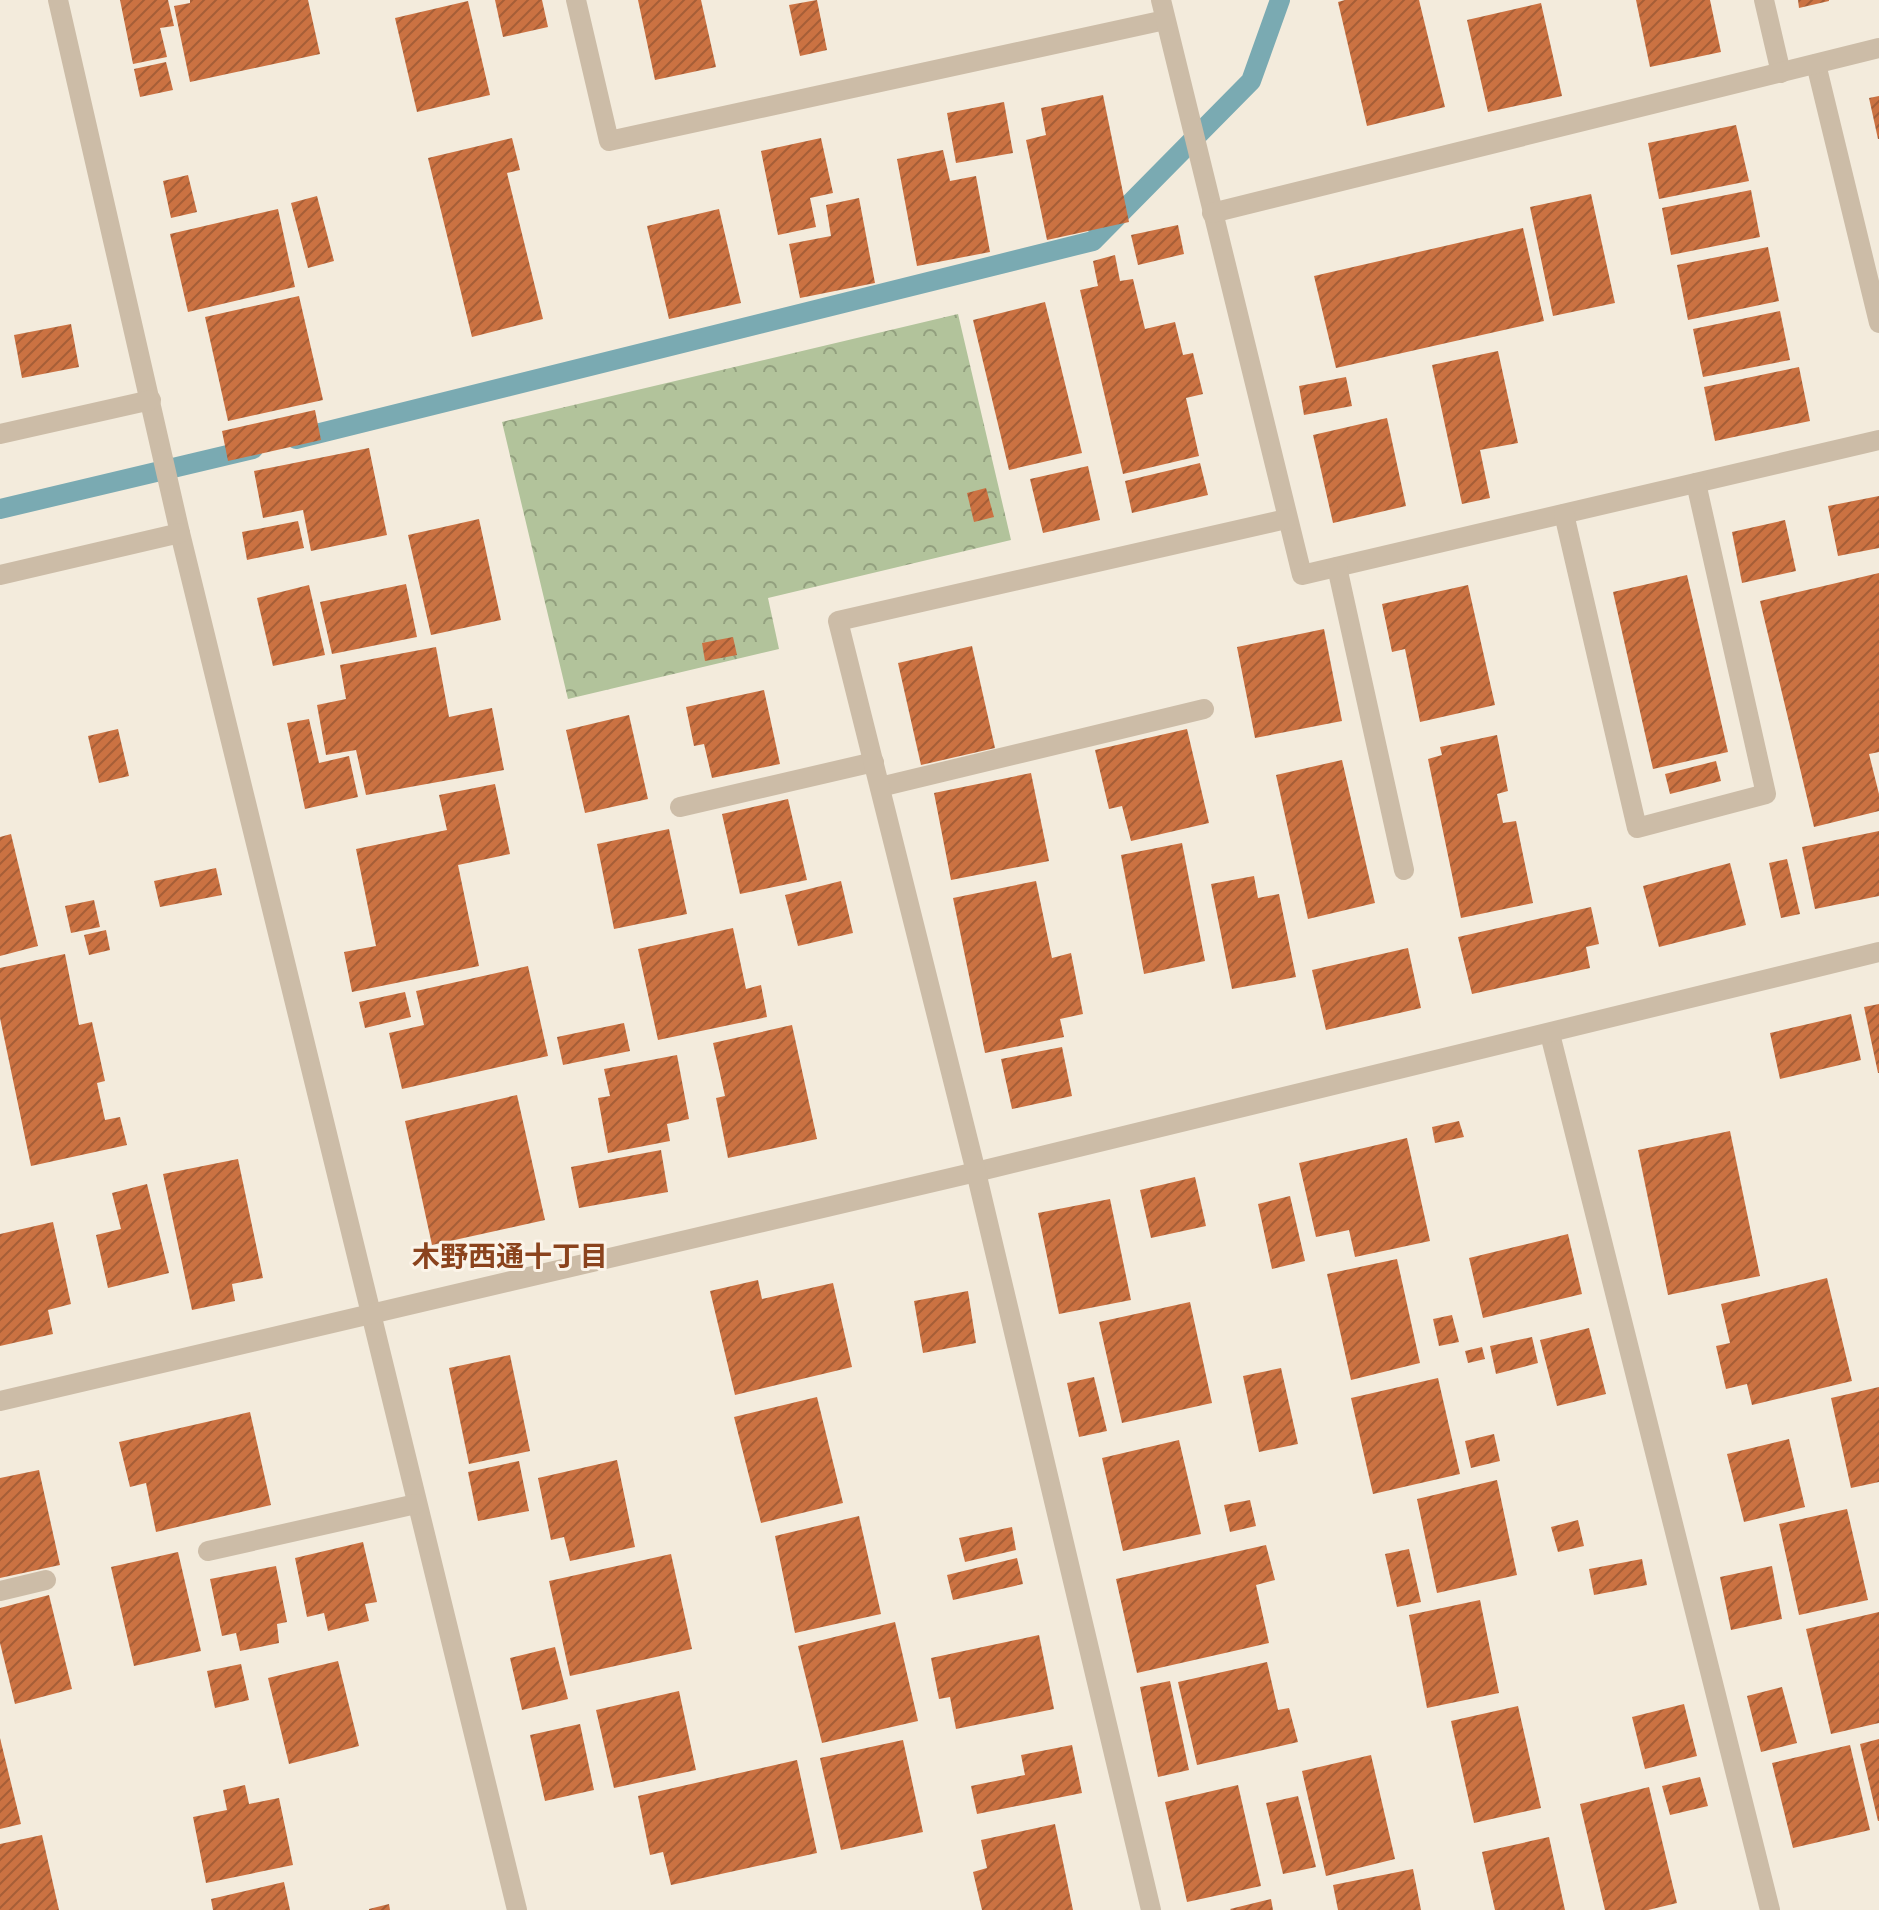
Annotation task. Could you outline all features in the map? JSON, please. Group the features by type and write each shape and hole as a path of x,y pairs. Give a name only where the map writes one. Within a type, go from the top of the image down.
{"street":[{"path":"58,0 180,533 517,1910"},
{"path":"576,0 609,141 1163,10 1302,575 1879,440"},
{"path":"1764,0 1781,73"},
{"path":"1212,213 1879,48"},
{"path":"1816,64 1879,323"},
{"path":"0,434 151,400"},
{"path":"1564,514 1637,828 1766,794 1696,483"},
{"path":"1151,1910 976,1172 838,621 1286,519"},
{"path":"0,575 180,533"},
{"path":"1337,567 1404,870"},
{"path":"880,787 1204,709"},
{"path":"680,807 874,762"},
{"path":"0,1401 976,1172 1879,952"},
{"path":"1550,1034 1770,1910"},
{"path":"208,1551 416,1504"},
{"path":"0,1591 46,1580"}],"green space":[{"path":"958,314 1011,540 768,598 779,649 568,699 502,422"}],"building":[{"path":"120,0 168,0 174,26 160,28 167,57 133,64"},
{"path":"190,0 308,0 320,54 190,82 174,6 190,3"},
{"path":"495,0 542,0 548,27 503,37"},
{"path":"638,0 701,0 716,67 655,80"},
{"path":"817,0 827,50 800,56 789,5"},
{"path":"1419,0 1445,107 1367,126 1338,2"},
{"path":"1636,0 1710,0 1721,52 1650,67"},
{"path":"1798,0 1829,0 1829,1 1799,8"},
{"path":"468,1 490,95 417,112 395,18"},
{"path":"1541,3 1562,96 1488,112 1467,20"},
{"path":"166,62 173,90 140,97 134,69"},
{"path":"1103,95 1129,222 1047,240 1026,140 1046,135 1041,108"},
{"path":"1879,96 1879,139 1878,139 1869,98"},
{"path":"1004,102 1013,153 956,163 947,113"},
{"path":"1736,125 1749,181 1659,199 1648,143"},
{"path":"512,138 520,170 507,173 543,319 472,337 428,158"},
{"path":"821,138 833,193 810,198 816,227 778,235 761,151"},
{"path":"943,150 950,181 976,176 990,252 917,266 897,159"},
{"path":"188,175 197,212 171,218 163,181"},
{"path":"1751,190 1760,237 1671,255 1662,208"},
{"path":"1591,194 1615,303 1553,316 1530,207"},
{"path":"317,196 334,261 308,268 291,203"},
{"path":"859,198 875,283 800,298 789,244 831,236 826,205"},
{"path":"278,209 295,287 188,312 170,234"},
{"path":"719,209 741,303 669,319 647,226"},
{"path":"1178,225 1184,254 1138,265 1131,235"},
{"path":"1523,228 1544,321 1336,368 1314,276"},
{"path":"1768,247 1779,301 1688,320 1677,265"},
{"path":"1115,255 1120,281 1133,279 1145,329 1175,322 1183,355 1193,353 1203,394 1186,398 1199,456 1123,474 1080,290 1098,286 1093,261"},
{"path":"299,296 323,400 228,421 205,317"},
{"path":"1045,302 1082,453 1009,470 973,320"},
{"path":"1780,311 1790,360 1703,377 1693,329"},
{"path":"71,324 79,367 22,378 14,335"},
{"path":"1498,351 1518,443 1480,450 1490,498 1462,504 1432,365"},
{"path":"1799,367 1810,421 1715,441 1704,387"},
{"path":"1346,377 1352,406 1304,415 1299,386"},
{"path":"315,410 321,440 228,461 222,431"},
{"path":"1387,418 1406,506 1333,523 1313,435"},
{"path":"369,448 387,535 311,551 303,510 263,518 254,471"},
{"path":"1200,463 1208,495 1132,513 1125,481"},
{"path":"1088,466 1100,520 1043,533 1030,479"},
{"path":"986,488 994,517 974,522 967,493"},
{"path":"1879,496 1879,548 1838,556 1828,506"},
{"path":"479,519 501,620 431,635 408,535"},
{"path":"1785,520 1796,571 1742,583 1732,532"},
{"path":"298,521 304,548 247,560 242,532"},
{"path":"1879,573 1879,752 1869,754 1879,794 1879,811 1814,827 1760,601"},
{"path":"1687,575 1728,752 1653,769 1613,592"},
{"path":"406,584 417,637 332,654 320,602"},
{"path":"309,585 325,655 273,666 257,598"},
{"path":"1468,585 1495,705 1420,722 1405,649 1392,652 1382,604"},
{"path":"1324,629 1342,721 1255,738 1237,647"},
{"path":"733,637 737,655 705,661 702,643"},
{"path":"972,646 995,748 921,765 898,663"},
{"path":"436,647 449,717 492,708 504,770 366,795 356,750 326,755 317,705 346,699 340,665"},
{"path":"764,690 780,764 712,778 704,744 694,746 686,707"},
{"path":"629,715 648,799 585,813 566,730"},
{"path":"309,719 319,763 349,756 358,797 305,809 287,723"},
{"path":"118,729 129,776 99,783 88,736"},
{"path":"1187,729 1209,823 1131,841 1122,806 1109,809 1095,750"},
{"path":"1497,735 1508,791 1497,794 1503,823 1516,821 1533,903 1461,918 1428,759 1442,755 1440,747"},
{"path":"1342,760 1375,903 1308,919 1276,775"},
{"path":"1716,761 1721,781 1670,794 1665,774"},
{"path":"1031,773 1049,861 951,880 934,793"},
{"path":"495,784 510,854 458,865 479,966 352,992 344,952 376,946 356,849 447,830 439,795"},
{"path":"788,799 807,880 740,894 722,814"},
{"path":"669,829 687,914 614,929 597,844"},
{"path":"1879,831 1879,896 1815,909 1802,847"},
{"path":"11,834 38,946 0,956 0,837"},
{"path":"1182,843 1205,961 1144,974 1121,855"},
{"path":"1787,859 1800,914 1781,918 1769,863"},
{"path":"1730,863 1746,925 1659,947 1643,886"},
{"path":"216,868 222,895 160,907 154,881"},
{"path":"1254,876 1258,898 1279,894 1296,977 1232,989 1211,884"},
{"path":"841,881 853,933 798,946 785,895"},
{"path":"1036,881 1052,958 1071,953 1083,1014 1060,1019 1064,1037 985,1053 953,898"},
{"path":"94,900 100,927 71,933 65,906"},
{"path":"1591,907 1599,944 1586,947 1590,968 1472,994 1458,937"},
{"path":"733,928 746,989 761,985 767,1017 658,1040 638,949"},
{"path":"106,930 110,950 89,955 84,935"},
{"path":"1408,948 1421,1008 1326,1030 1312,970"},
{"path":"65,954 79,1025 92,1022 105,1081 97,1083 105,1120 120,1117 127,1145 31,1166 0,1018 0,968"},
{"path":"528,966 548,1056 402,1089 389,1033 424,1025 416,991"},
{"path":"405,992 411,1017 365,1028 359,1002"},
{"path":"1879,1004 1879,1073 1878,1073 1864,1007"},
{"path":"1851,1014 1861,1060 1780,1079 1770,1033"},
{"path":"624,1023 630,1051 563,1065 557,1037"},
{"path":"792,1025 817,1139 728,1158 716,1098 725,1096 713,1043"},
{"path":"1062,1047 1072,1096 1012,1109 1001,1059"},
{"path":"677,1055 689,1119 667,1124 670,1141 608,1153 598,1098 610,1096 604,1069"},
{"path":"517,1095 545,1220 432,1245 405,1121"},
{"path":"1459,1121 1464,1137 1435,1143 1432,1127"},
{"path":"1730,1131 1760,1276 1668,1295 1638,1150"},
{"path":"1407,1138 1430,1241 1355,1257 1349,1230 1316,1237 1299,1163"},
{"path":"661,1150 668,1192 579,1208 571,1167"},
{"path":"238,1159 263,1278 232,1284 235,1301 192,1310 163,1174"},
{"path":"1195,1177 1206,1226 1151,1238 1140,1190"},
{"path":"147,1184 169,1273 108,1288 96,1235 121,1229 112,1193"},
{"path":"1290,1196 1305,1261 1272,1269 1258,1204"},
{"path":"1110,1199 1131,1300 1059,1314 1038,1213"},
{"path":"53,1222 71,1304 48,1310 53,1334 0,1346 0,1234"},
{"path":"1568,1234 1582,1294 1483,1318 1469,1258"},
{"path":"1397,1259 1420,1363 1351,1380 1327,1274"},
{"path":"1827,1278 1852,1381 1752,1405 1747,1384 1726,1389 1716,1346 1730,1343 1721,1304"},
{"path":"758,1280 762,1299 833,1283 852,1367 735,1395 710,1291"},
{"path":"968,1291 976,1343 923,1353 914,1301"},
{"path":"1190,1302 1212,1403 1122,1423 1099,1322"},
{"path":"1452,1315 1459,1342 1439,1346 1433,1319"},
{"path":"1589,1328 1606,1394 1557,1406 1540,1340"},
{"path":"1532,1337 1538,1363 1496,1374 1490,1346"},
{"path":"1482,1347 1485,1359 1468,1363 1465,1351"},
{"path":"510,1355 530,1451 469,1464 449,1368"},
{"path":"1281,1368 1298,1444 1259,1452 1243,1376"},
{"path":"1094,1377 1107,1431 1079,1437 1067,1383"},
{"path":"1438,1378 1460,1474 1373,1494 1351,1398"},
{"path":"1879,1387 1879,1482 1851,1488 1831,1398"},
{"path":"817,1397 843,1503 761,1523 734,1417"},
{"path":"250,1412 271,1505 156,1532 146,1483 130,1487 119,1442"},
{"path":"1494,1434 1500,1461 1471,1468 1465,1441"},
{"path":"1789,1439 1805,1507 1744,1522 1727,1454"},
{"path":"1179,1440 1201,1534 1123,1551 1102,1458"},
{"path":"617,1460 635,1547 570,1561 564,1537 551,1540 538,1478"},
{"path":"519,1461 529,1511 478,1521 468,1472"},
{"path":"39,1470 60,1565 0,1578 0,1478"},
{"path":"1497,1480 1517,1575 1437,1593 1417,1499"},
{"path":"1250,1500 1256,1526 1230,1532 1224,1505"},
{"path":"1847,1509 1868,1600 1799,1615 1779,1524"},
{"path":"859,1516 881,1614 795,1633 775,1536"},
{"path":"1578,1520 1584,1546 1558,1552 1551,1527"},
{"path":"1012,1527 1016,1550 965,1562 959,1538"},
{"path":"363,1542 377,1602 365,1604 369,1621 328,1631 324,1613 307,1617 295,1558"},
{"path":"1266,1545 1275,1580 1256,1585 1269,1643 1137,1673 1116,1579"},
{"path":"1409,1549 1421,1602 1397,1607 1385,1554"},
{"path":"178,1552 201,1651 134,1666 111,1567"},
{"path":"671,1554 692,1649 570,1676 549,1581"},
{"path":"1017,1558 1023,1584 953,1600 947,1575"},
{"path":"1642,1559 1647,1585 1594,1595 1589,1569"},
{"path":"276,1566 287,1622 277,1624 279,1643 240,1651 236,1633 222,1636 210,1579"},
{"path":"1772,1566 1782,1619 1731,1630 1720,1577"},
{"path":"49,1595 72,1689 15,1704 0,1643 0,1608"},
{"path":"1480,1600 1499,1693 1427,1708 1409,1615"},
{"path":"1879,1612 1879,1723 1831,1734 1806,1629"},
{"path":"895,1622 918,1721 822,1743 798,1646"},
{"path":"1039,1635 1054,1709 956,1729 950,1697 939,1699 931,1658"},
{"path":"555,1647 568,1699 522,1710 510,1658"},
{"path":"338,1661 359,1746 289,1764 268,1678"},
{"path":"1267,1662 1278,1710 1289,1708 1298,1742 1197,1765 1178,1682"},
{"path":"241,1664 249,1700 215,1708 207,1671"},
{"path":"1170,1681 1189,1770 1158,1777 1140,1687"},
{"path":"1782,1687 1797,1743 1761,1752 1747,1696"},
{"path":"679,1691 696,1770 614,1788 596,1710"},
{"path":"1684,1704 1697,1756 1645,1769 1632,1717"},
{"path":"1518,1706 1541,1808 1474,1823 1451,1721"},
{"path":"580,1724 594,1790 545,1801 530,1735"},
{"path":"0,1738 21,1824 0,1829"},
{"path":"1879,1739 1879,1821 1878,1821 1860,1744"},
{"path":"903,1740 923,1832 841,1850 820,1758"},
{"path":"1072,1745 1082,1793 977,1814 971,1786 1025,1775 1021,1755"},
{"path":"1850,1745 1870,1830 1793,1848 1772,1763"},
{"path":"1371,1755 1395,1859 1326,1876 1302,1771"},
{"path":"797,1760 817,1853 671,1885 663,1852 650,1855 638,1796"},
{"path":"1700,1777 1708,1806 1670,1815 1662,1786"},
{"path":"245,1785 249,1804 279,1798 293,1865 206,1883 193,1817 227,1810 223,1790"},
{"path":"1238,1785 1261,1886 1187,1902 1165,1802"},
{"path":"1649,1787 1677,1903 1648,1910 1605,1910 1580,1804"},
{"path":"1298,1796 1316,1867 1283,1874 1266,1803"},
{"path":"1055,1824 1073,1910 982,1910 973,1872 987,1868 981,1840"},
{"path":"42,1835 59,1910 0,1910 0,1844"},
{"path":"1549,1837 1565,1910 1495,1910 1482,1852"},
{"path":"1413,1869 1421,1910 1338,1910 1333,1885"},
{"path":"284,1882 290,1910 213,1910 211,1899"},
{"path":"1271,1899 1273,1910 1230,1909"},
{"path":"389,1904 390,1910 369,1910 369,1909"}],"waterway":[{"path":"296,439 1093,241 1251,81 1280,0"},
{"path":"0,509 253,449"}],"district":[{"name":"木野西通十丁目","path":"510,1256"}]}
